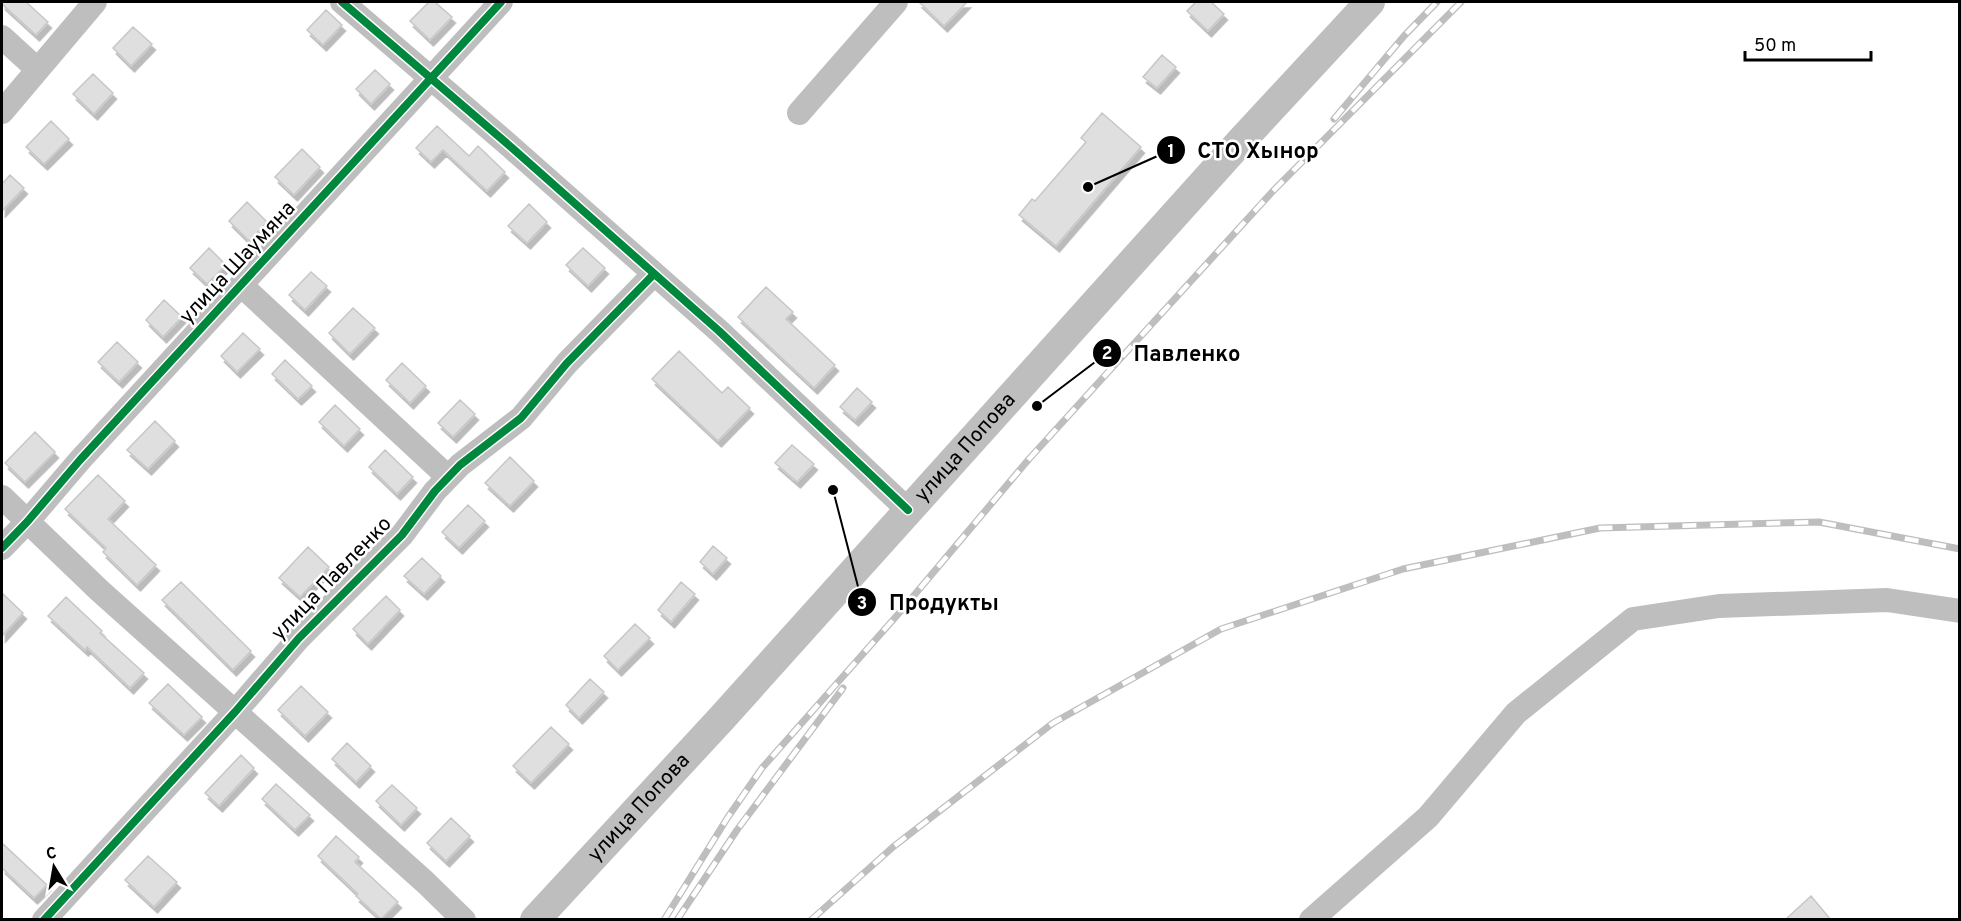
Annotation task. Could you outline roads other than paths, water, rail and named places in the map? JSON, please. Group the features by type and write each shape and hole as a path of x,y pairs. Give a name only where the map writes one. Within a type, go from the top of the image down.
{"main road":[{"name":"улица Попова","path":"535,920 721,719 1241,141 1370,2"}],"street":[{"path":"2,112 95,2"},
{"path":"342,2 512,147 727,339 908,510"},
{"name":"улица Шаумяна","path":"2,548 430,77 501,2"},
{"path":"800,114 896,2"},
{"path":"2,37 37,69"},
{"name":"улица Павленко","path":"44,920 235,712 299,638 402,535 448,477 521,418 567,363 654,274"},
{"path":"241,285 448,477"},
{"path":"2,497 100,591 425,882 464,920"},
{"path":"1311,920 1428,817 1516,713 1633,619 1719,606 1887,600 1959,611"}],"railway":[{"path":"1334,119 1404,36 1437,2"},
{"path":"664,920 728,817 762,768 900,612 1029,459 1272,192 1461,2"},
{"path":"811,920 893,847 1053,723 1221,629 1403,569 1600,528 1819,522 1960,549"},
{"path":"677,920 737,830 843,688"}],"place":[{"name":"СТО Хынор","path":"1088,187"},
{"name":"Павленко","path":"1037,406"},
{"name":"Продукты","path":"833,490"}]}
